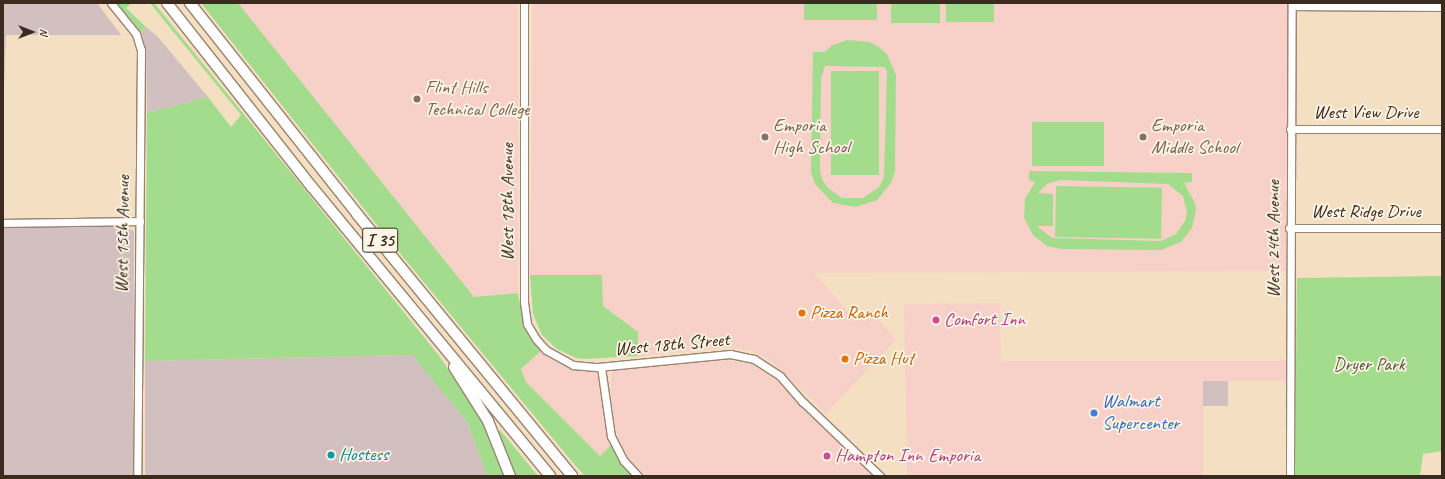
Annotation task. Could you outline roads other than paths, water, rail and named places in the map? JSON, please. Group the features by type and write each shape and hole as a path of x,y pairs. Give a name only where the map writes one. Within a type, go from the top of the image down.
{"highway":[{"name":"I 35","path":"190,3 357,214 572,476"},
{"name":"I 35","path":"167,4 312,187 550,476"},
{"path":"431,330 488,421 510,476"},
{"path":"558,459 578,476"}],"street":[{"name":"West 15th Avenue","path":"111,3 140,41 140,221 137,476"},
{"name":"West 18th Avenue","path":"524,3 525,305"},
{"path":"1292,4 1442,7"},
{"name":"West 24th Avenue","path":"1290,476 1289,228 1292,4"},
{"name":"West View Drive","path":"1290,129 1442,129"},
{"path":"3,223 140,221"},
{"name":"West Ridge Drive","path":"1289,228 1442,228"},
{"name":"West 18th Street","path":"525,305 527,324 546,350 573,365 601,367 730,354 754,359 780,376 803,402 880,476"},
{"path":"601,367 611,436 624,461 638,476"}],"place":[{"name":"Flint Hills Technical College","path":"417,99"},
{"name":"Emporia High School","path":"765,137"},
{"name":"Emporia Middle School","path":"1143,137"},
{"name":"Pizza Ranch","path":"802,313"},
{"name":"Comfort Inn","path":"936,320"},
{"name":"Pizza Hut","path":"845,359"},
{"name":"Walmart Supercenter","path":"1094,413"},
{"name":"Hostess","path":"331,455"},
{"name":"Hampton Inn Emporia","path":"827,456"}],"park label":[{"name":"Dryer Park","path":"1369,365"}]}
